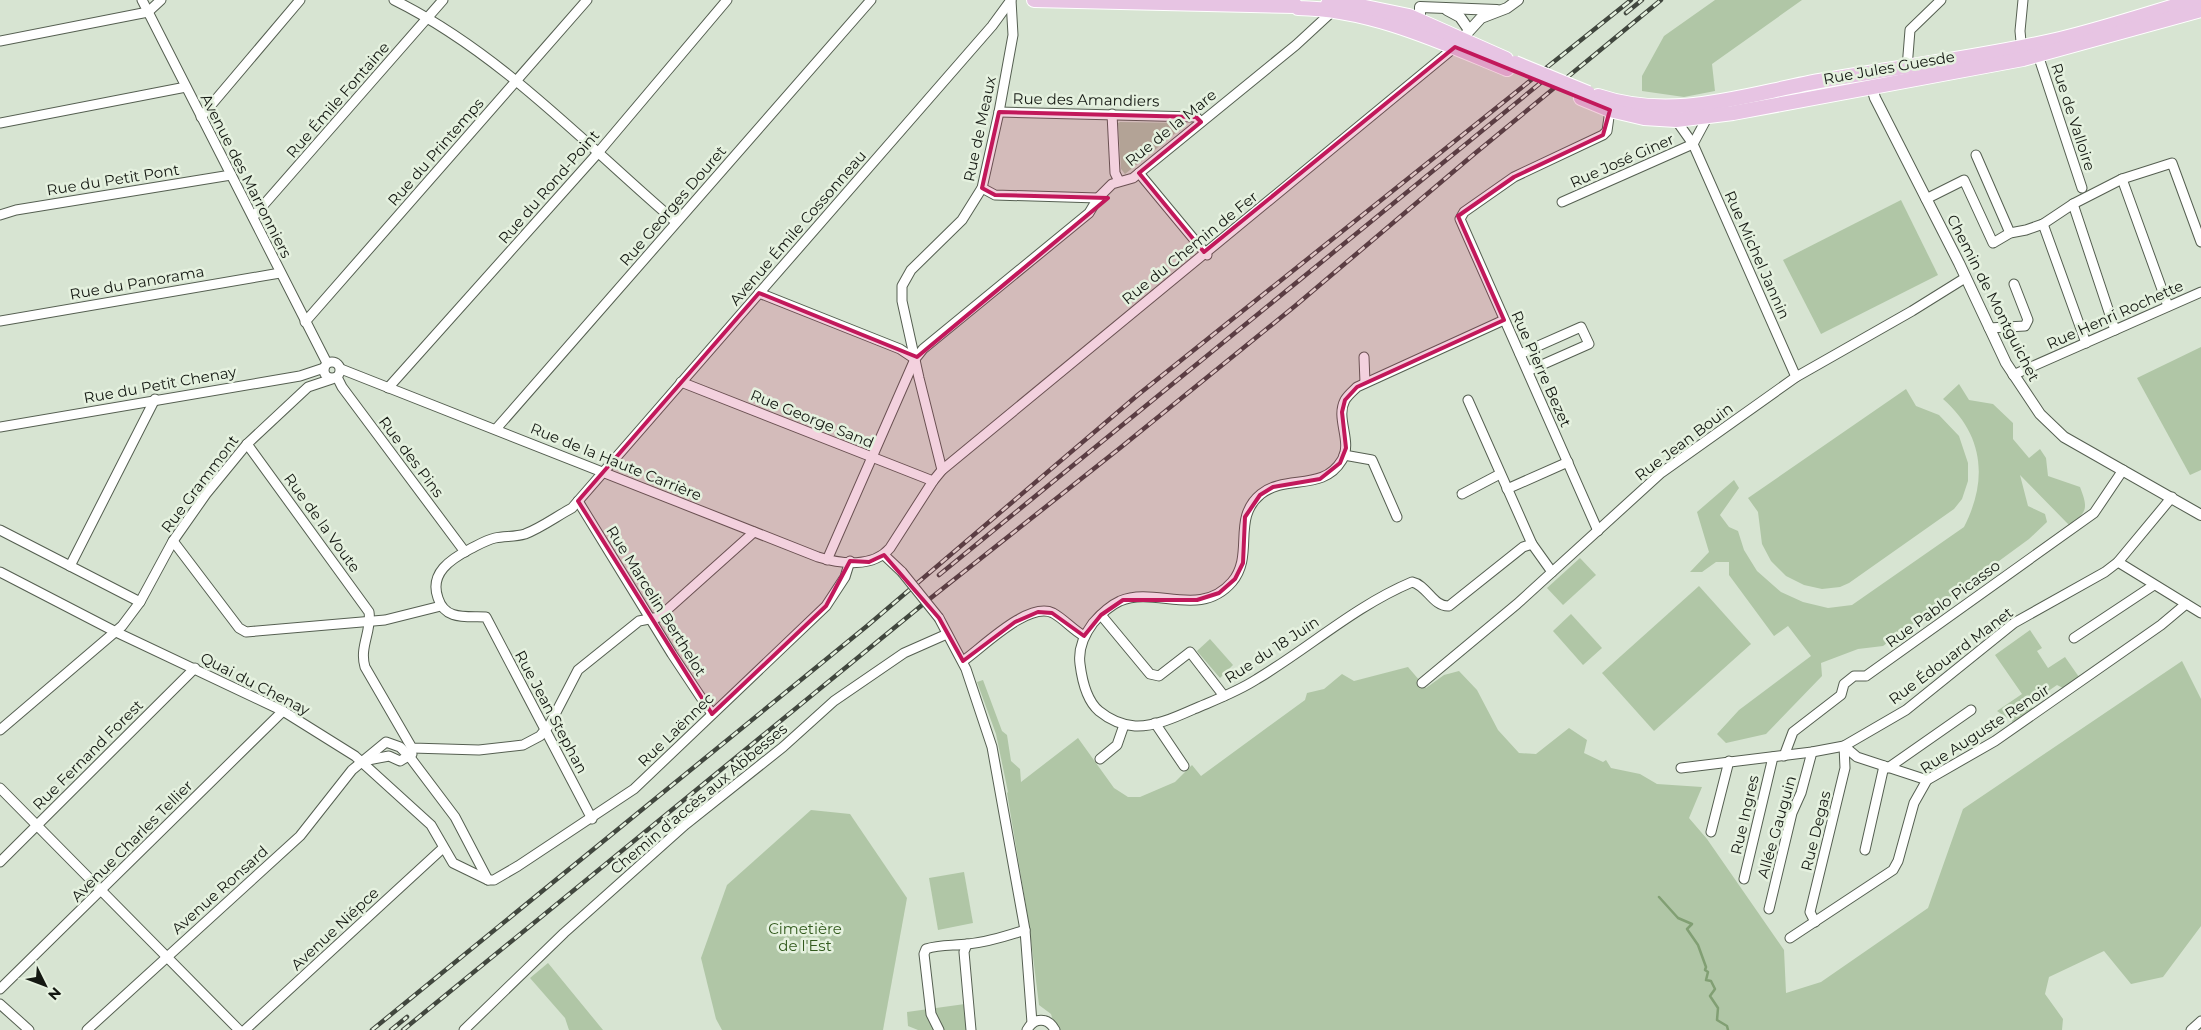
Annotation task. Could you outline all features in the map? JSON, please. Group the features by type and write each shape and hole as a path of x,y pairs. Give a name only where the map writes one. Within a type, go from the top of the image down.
{"main road":[{"path":"1034,0 1214,2 1296,6 1298,8 1355,5 1382,10 1420,9 1462,38 1511,66 1584,96"},
{"name":"Rue Jules Guesde","path":"1584,96 1610,110 1644,118 1676,120 1708,116 1870,80 2022,53 2195,0"},
{"path":"1325,7 1420,34 1462,38"},
{"name":"Rue Jules Guesde","path":"1584,96 1623,103 1679,108 1709,105 1823,80 1870,80 1907,68 2022,53 2038,55 2201,10"}],"street":[{"name":"Avenue des Marronniers","path":"142,0 253,217 325,366"},
{"path":"0,41 148,12 161,0"},
{"path":"201,116 300,0"},
{"path":"394,0 428,17 517,81 597,154 676,222"},
{"name":"Rue Émile Fontaine","path":"253,217 444,0"},
{"name":"Rue du Printemps","path":"305,322 587,0"},
{"name":"Rue du Rond-Point","path":"388,388 597,154 727,0"},
{"name":"Rue Georges Douret","path":"496,429 871,0"},
{"name":"Rue de Meaux","path":"942,470 902,301 902,286 912,270 962,220 982,188 999,112 1013,35 1011,0"},
{"name":"Avenue Émile Cossonneau","path":"441,606 435,585 440,570 465,552 496,538 526,534 572,508 992,26 1011,0"},
{"path":"1420,34 1420,9 1497,10 1507,8 1518,0"},
{"path":"1907,68 1910,30 1941,0"},
{"path":"2016,0 2022,13"},
{"path":"2022,53 2023,0"},
{"name":"Rue de la Mare","path":"915,359 923,349 1089,213 1098,198 1112,184 1125,181 1139,172 1201,122 1325,7"},
{"path":"1439,8 1460,17 1462,38"},
{"path":"1462,38 1481,18 1497,10"},
{"name":"Rue du Chemin de Fer","path":"942,470 1206,254 1462,38"},
{"name":"Rue de Valloire","path":"2038,55 2082,188"},
{"name":"Chemin de Montguichet","path":"1870,80 1926,199 2013,375 2029,400 2056,431 2201,515"},
{"path":"0,123 186,87"},
{"name":"Rue José Giner","path":"1460,218 1464,212 1514,177 1604,135 1607,131 1610,110"},
{"name":"Rue des Amandiers","path":"999,112 1196,116 1201,122"},
{"path":"1112,114 1115,173 1119,181"},
{"path":"1693,144 1708,116"},
{"name":"Rue Michel Jannin","path":"1676,120 1693,144 1796,377"},
{"name":"Rue José Giner","path":"1562,202 1693,144"},
{"path":"1976,155 2010,233"},
{"path":"1926,199 1964,180 1994,243 2010,233 2043,224 2074,204 2122,179 2172,163 2201,242"},
{"path":"1139,172 1206,254"},
{"name":"Rue du Petit Pont","path":"0,215 16,210 230,175"},
{"path":"2122,179 2168,306"},
{"path":"982,188 995,195 1098,198"},
{"path":"2074,204 2116,330"},
{"name":"Rue Pierre Bezet","path":"1460,218 1598,530"},
{"path":"2043,224 2086,343"},
{"name":"Rue du Panorama","path":"0,321 280,273"},
{"name":"Rue Jean Bouin","path":"1422,683 1499,620 1661,473 1796,377 1890,324 1965,278"},
{"path":"1990,328 2025,326 2028,320 2014,284"},
{"name":"Rue Henri Rochette","path":"2013,375 2201,292"},
{"path":"759,293 900,349 915,359 827,560"},
{"path":"963,661 1009,626 1038,612 1052,613 1084,636 1111,606 1128,599 1197,600 1219,593 1235,579 1243,564 1242,530 1245,518 1255,500 1273,487 1320,479 1330,474 1344,455 1346,448 1342,412 1344,404 1357,387 1504,320"},
{"path":"1520,354 1582,327 1589,344 1528,371"},
{"path":"1364,357 1365,383"},
{"name":"Rue de la Haute Carrière","path":"325,366 335,362 337,375 388,388 827,560 869,562 884,555"},
{"name":"Rue des Pins","path":"325,366 325,375 337,375 342,387 465,552"},
{"name":"Rue du Petit Chenay","path":"0,426 300,376 325,366"},
{"name":"Rue Grammont","path":"0,730 116,632 140,602 173,541 206,494 247,444 308,387 337,375"},
{"path":"300,376 308,387"},
{"name":"Rue George Sand","path":"681,382 933,481"},
{"path":"70,566 155,399"},
{"path":"1468,400 1532,544 1552,572"},
{"name":"Rue de la Voute","path":"247,444 369,612 370,621"},
{"path":"1344,455 1372,460 1397,517"},
{"path":"1507,489 1568,462"},
{"path":"942,470 884,555 902,572 939,618 963,661 992,747 1025,930 1029,1026 1045,1020 1055,1030"},
{"name":"Rue Pablo Picasso","path":"1784,756 1792,732 1841,695 1844,684 1854,676 1866,676 2094,513 2123,470"},
{"path":"1462,494 1500,474"},
{"name":"Rue Édouard Manet","path":"1681,768 1784,756 1844,746 1913,705 2014,623 2092,579 2118,562 2172,497"},
{"name":"Rue Marcelin Berthelot","path":"578,501 653,620 672,654 712,714"},
{"path":"0,530 140,602"},
{"path":"370,621 362,656 365,667 410,747 417,749 478,750 523,745 545,731 560,708 578,670 638,621 653,620 659,617 754,532"},
{"path":"173,541 239,628 246,632 356,624 400,618 441,606"},
{"name":"Rue du 18 Juin","path":"1084,636 1080,660 1086,691 1095,708 1107,717 1124,725 1141,726 1178,716 1258,679 1378,598 1412,582 1419,584 1444,606 1449,606 1523,547 1532,544"},
{"name":"Rue Laënnec","path":"488,880 494,880 634,789 826,606 845,577 850,561"},
{"path":"2118,562 2201,613"},
{"name":"Quai du Chenay","path":"0,572 116,632 283,711 361,761 431,825 453,863 488,880"},
{"path":"2074,638 2154,585"},
{"name":"Rue Auguste Renoir","path":"1790,938 1893,870 1898,861 1914,803 1927,780 1995,741 2161,625 2186,604"},
{"name":"Rue Jean Stephan","path":"441,606 450,613 468,619 486,617 592,818"},
{"path":"1101,615 1150,674 1159,676 1190,652 1224,696"},
{"name":"Chemin d'accès aux Abbesses","path":"464,1030 571,926 685,825 783,747 834,701 904,652 947,634"},
{"name":"Rue Fernand Forest","path":"0,862 195,668"},
{"path":"1864,850 1886,767 1971,710"},
{"name":"Avenue Charles Tellier","path":"0,989 283,711"},
{"path":"1155,723 1184,766"},
{"name":"Avenue Ronsard","path":"88,1030 300,836 361,761 398,731 398,724"},
{"path":"1100,759 1117,745 1124,725"},
{"path":"386,742 400,748 409,756 455,817 488,880"},
{"path":"1844,746 1857,758 1927,780"},
{"name":"Rue Degas","path":"1815,922 1810,912 1845,768 1844,746"},
{"path":"361,761 389,756 400,761 417,749"},
{"name":"Allée Gauguin","path":"1769,909 1792,813 1801,793 1812,752"},
{"name":"Rue Ingres","path":"1744,879 1773,757"},
{"path":"1711,832 1729,761"},
{"path":"0,788 239,1030"},
{"name":"Avenue Niépce","path":"245,1030 443,848"},
{"path":"939,1030 931,1014 924,954 926,949 1009,936 1025,930"},
{"path":"967,944 964,952 971,1030"},
{"path":"0,1004 29,1030"},
{"path":"2191,1030 2201,1021"}],"highlighted area":[{"path":"1455,47 1610,110 1603,135 1514,177 1458,216 1504,320 1357,387 1345,400 1342,412 1346,448 1340,463 1320,479 1273,487 1260,495 1245,517 1243,563 1235,579 1219,593 1197,600 1123,600 1101,615 1084,636 1052,613 1038,612 1015,622 963,661 939,618 884,555 869,562 850,561 826,606 712,714 578,501 759,293 917,357 1108,198 995,195 982,188 999,112 1196,117 1201,122 1139,173 1204,252"}],"green space":[{"path":"1715,0 1802,0 1712,64 1715,91 1684,97 1642,91 1642,76 1664,36"},
{"path":"1118,123 1182,123 1183,127 1125,174 1121,169"},
{"path":"1901,200 1938,275 1821,334 1783,260"},
{"path":"2201,347 2201,470 2190,475 2137,378"},
{"path":"1959,384 1969,400 1993,404 2013,423 2013,439 2029,458 2040,449 2046,458 2048,476 2080,487 2085,505 2083,513 2069,525 2020,475 2028,506 2045,514 2047,522 2029,539 1883,646 1858,649 1821,663 1822,676 1766,734 1726,743 1717,734 1739,710 1811,656 1788,626 1774,636 1729,575 1729,562 1716,562 1702,572 1690,572 1709,552 1697,512 1734,480 1739,488 1720,515 1729,527 1738,531 1744,550 1757,571 1781,592 1803,602 1828,608 1852,605 1964,527 1977,492 1979,475 1974,443 1967,428 1957,413 1943,399"},
{"path":"1906,389 1916,406 1939,415 1959,436 1968,463 1968,481 1962,499 1954,509 1849,583 1840,587 1822,589 1804,585 1786,576 1771,561 1762,544 1758,512 1748,498"},
{"path":"1580,558 1596,575 1563,605 1547,588"},
{"path":"1699,586 1751,644 1654,731 1602,673"},
{"path":"1571,614 1602,648 1583,665 1553,631"},
{"path":"2030,630 2042,648 2037,651 2048,668 2065,657 2079,677 2063,688 2057,685 2028,705 2033,709 2013,722 1997,711 2022,694 1995,655"},
{"path":"1210,639 1233,665 1220,678 1197,651"},
{"path":"2182,661 2201,699 2201,926 2163,977 2131,984 2104,951 2049,977 2045,994 2063,1019 2062,1030 1056,1030 1051,1014 1039,1005 1029,924 1008,792 996,734 977,682 983,680 1002,731 1007,735 1011,761 1020,769 1021,782 1078,738 1114,788 1128,797 1140,797 1175,782 1192,765 1201,776 1305,700 1307,693 1324,689 1342,674 1354,681 1408,667 1426,688 1444,675 1459,671 1477,690 1498,730 1519,753 1536,754 1569,728 1587,740 1584,753 1603,762 1606,760 1611,768 1640,774 1657,784 1702,787 1689,818 1707,839 1784,950 1786,993 1821,982 1928,908 1963,809"},
{"name":"Cimetière de l'Est","path":"811,810 850,814 907,898 883,1030 722,1030 716,1019 701,958 727,885"},
{"path":"964,872 973,923 938,930 929,878"},
{"path":"548,963 603,1030 569,1030 565,1018 530,978"},
{"path":"965,1004 967,1030 918,1030 908,1026 907,1012"}],"waterway":[{"path":"1659,897 1678,918 1692,924 1687,929 1698,945 1706,967 1705,970 1708,972 1706,980 1711,981 1715,989 1710,996 1718,1008 1717,1020 1727,1026 1728,1030"}],"railway":[{"path":"372,1030 867,626 1139,394 1631,0"},
{"path":"1626,13 1642,0"},
{"path":"403,1030 927,601 1295,306 1473,155 1661,0"},
{"path":"939,575 1549,76"},
{"path":"391,1030 407,1017"}]}
